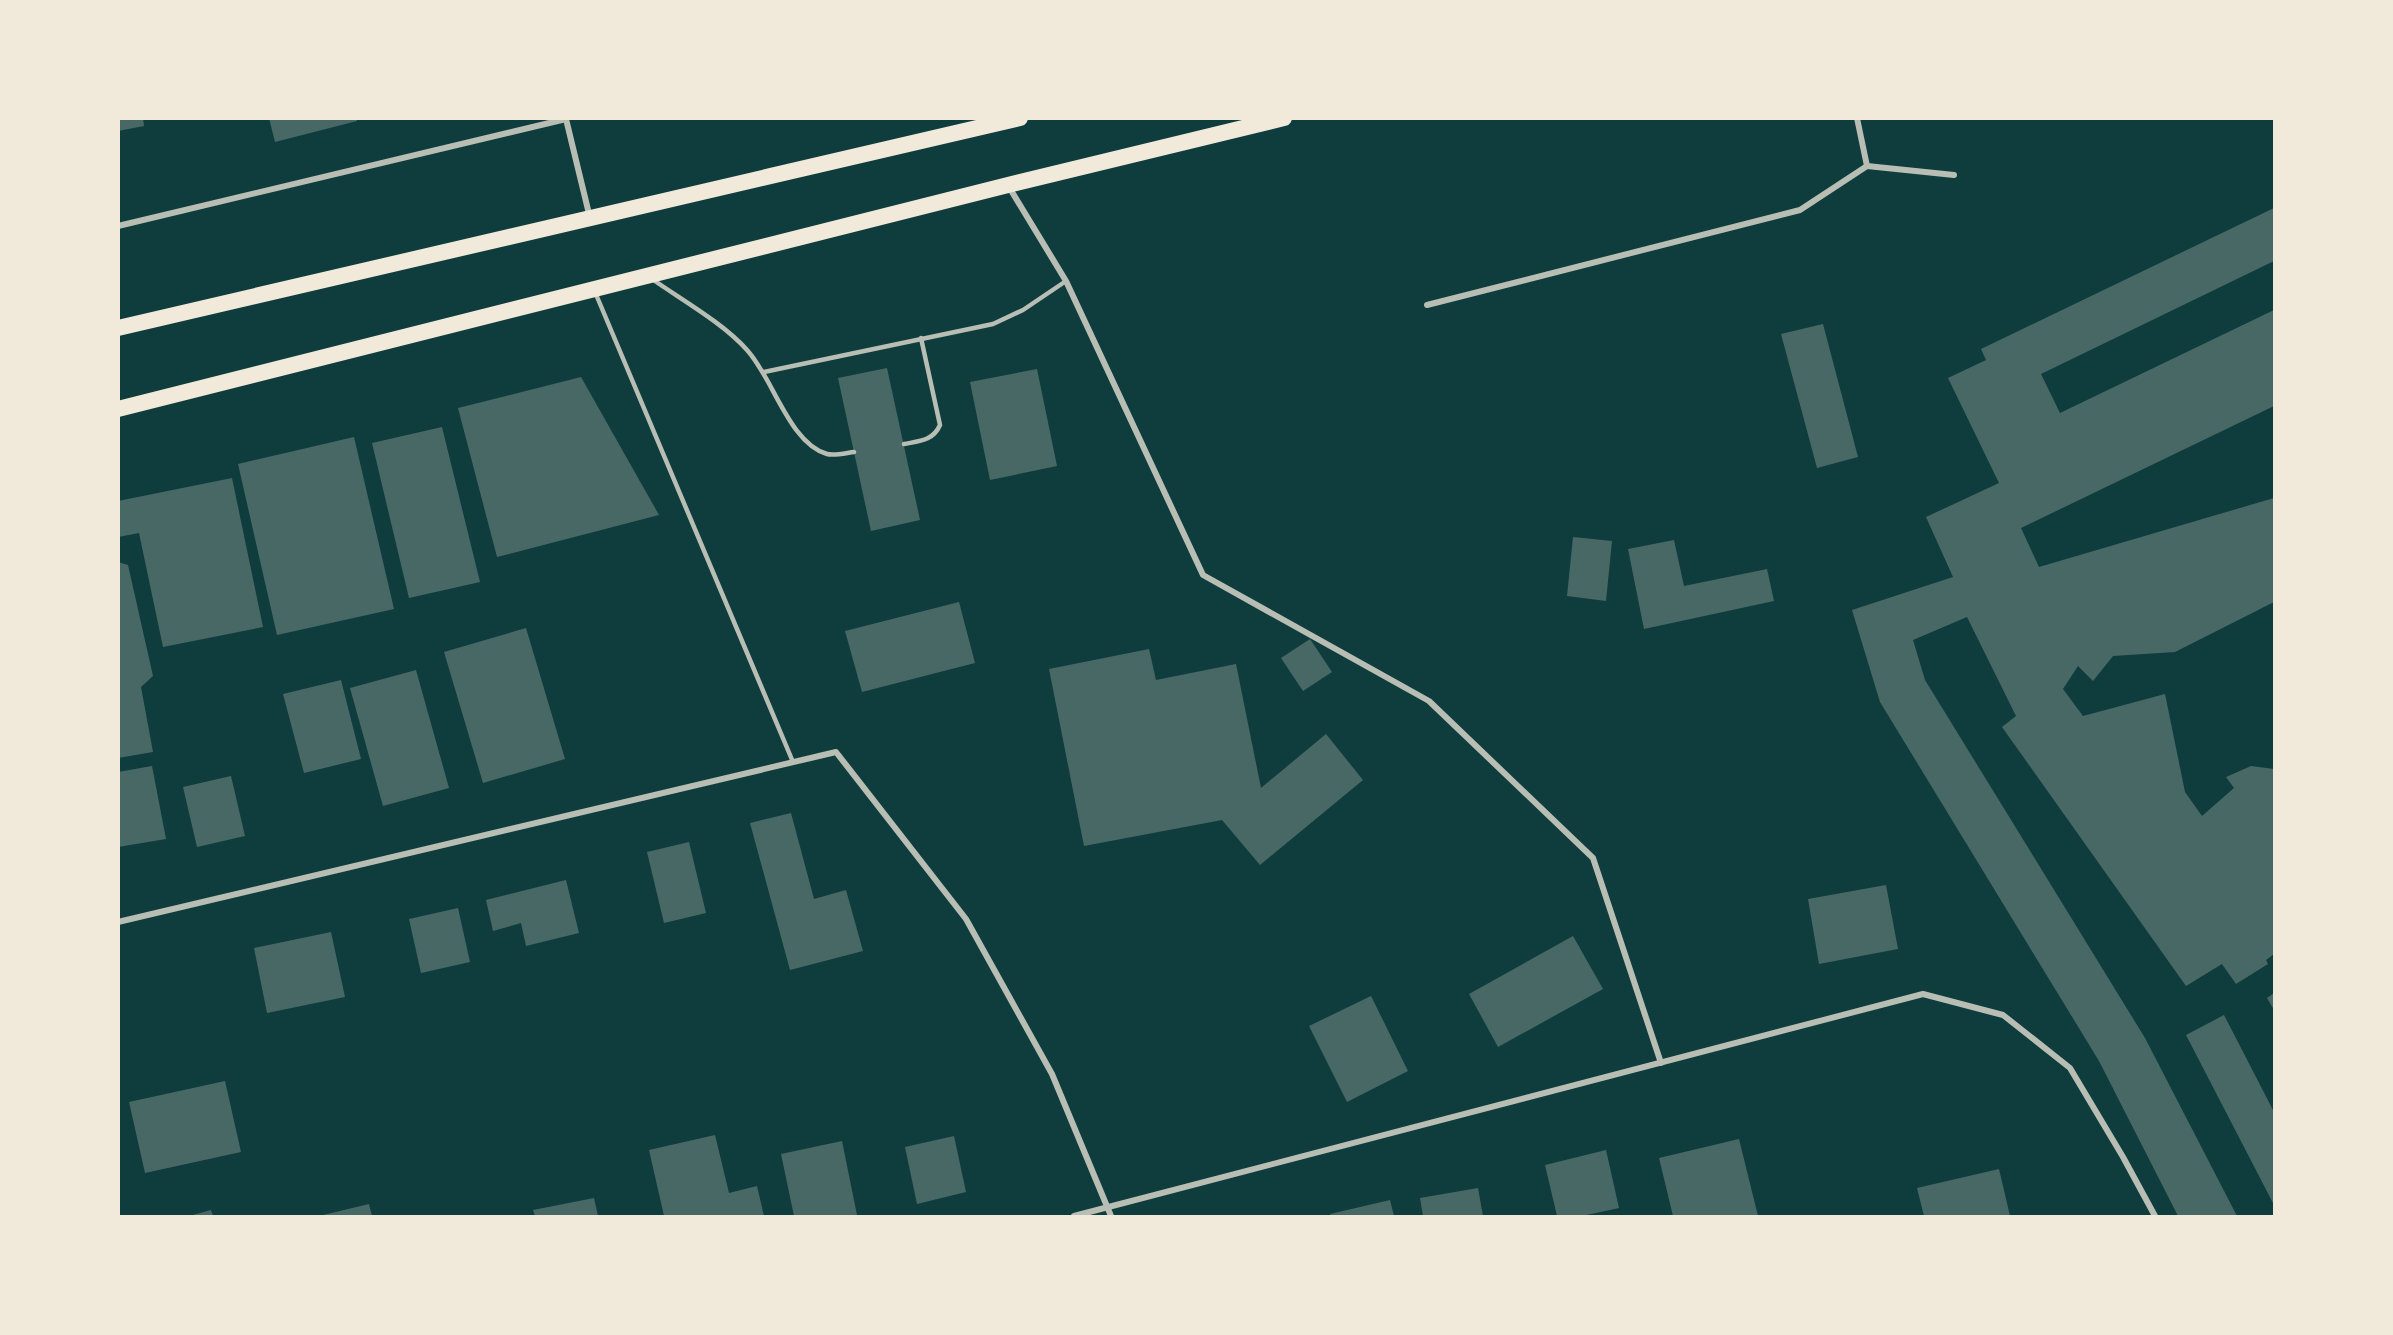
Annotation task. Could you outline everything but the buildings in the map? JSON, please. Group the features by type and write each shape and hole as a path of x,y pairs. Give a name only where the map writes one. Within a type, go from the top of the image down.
{"highway":[{"path":"118,328 1020,118"},
{"path":"118,409 1008,185 1284,118"}],"street":[{"path":"1857,118 1867,166"},
{"path":"118,226 566,119 590,219"},
{"path":"1426,304 1800,210 1867,166 1954,175"},
{"path":"1008,185 1066,281 1203,576 1429,701 1593,858 1660,1063"},
{"path":"118,922 836,752 966,919 1052,1074 1111,1216"},
{"path":"1074,1216 1923,994 2003,1015 2070,1068 2155,1216"}],"lane":[{"path":"647,276 723,329 747,350 764,372 799,434 814,447 828,454 854,452"},
{"path":"764,372 1002,321 1023,310 1066,281"},
{"path":"594,289 793,762"},
{"path":"904,444 928,440 937,432 940,425 921,338"}]}
